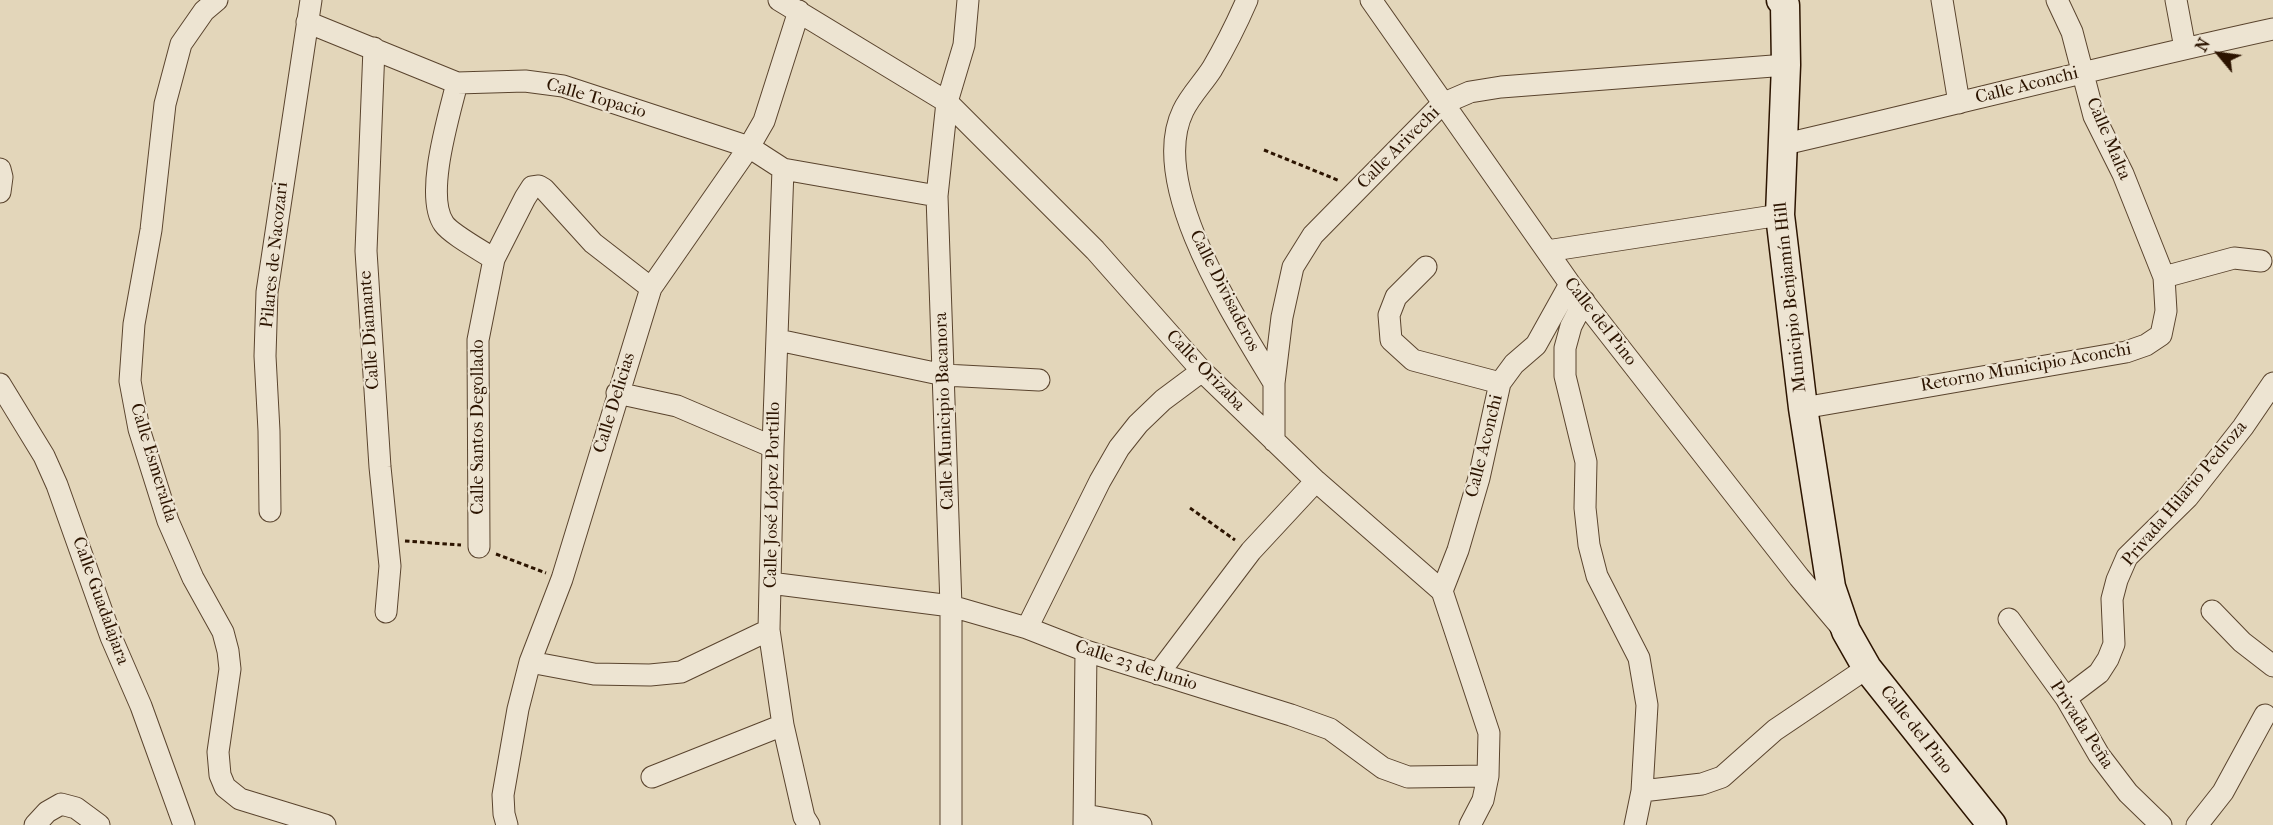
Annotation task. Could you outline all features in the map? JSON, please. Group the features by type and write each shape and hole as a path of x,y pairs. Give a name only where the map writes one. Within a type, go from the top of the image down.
{"street":[{"name":"Calle Esmeralda","path":"217,0 204,11 181,44 165,104 151,230 134,324 130,381 139,429 168,520 193,578 223,632 228,651 230,669 218,752 220,775 225,787 240,799 325,825"},
{"name":"Pilares de Nacozari","path":"270,511 265,356 267,292 310,0"},
{"name":"Calle Orizaba","path":"779,0 947,102 1095,250 1202,371 1316,481 1443,591"},
{"name":"Calle Municipio Bacanora","path":"951,825 951,606 937,196 947,102 964,45 968,0"},
{"name":"Calle Divisaderos","path":"1247,0 1212,69 1183,110 1176,133 1173,158 1190,228 1227,303 1274,383"},
{"name":"Calle del Pino","path":"1371,0 1570,284 1821,606 1846,631"},
{"path":"1942,0 1959,103"},
{"name":"Calle Malta","path":"2057,0 2072,32 2094,116 2122,174 2164,277"},
{"path":"2176,0 2186,48"},
{"name":"Municipio Benjamín Hill","path":"1784,2 1786,64 1780,215 1803,408 1832,587"},
{"name":"Calle Delicias","path":"507,825 503,795 518,709 530,662 562,579 617,393 651,288 749,147 764,121 799,11"},
{"name":"Calle Topacio","path":"307,22 457,83 525,81 563,86 749,147 783,170"},
{"name":"Calle Aconchi","path":"1781,145 2082,72 2273,29"},
{"name":"Calle Diamante","path":"374,48 366,251 380,466 390,566 386,612"},
{"name":"Calle Arivechi","path":"1274,441 1274,383 1282,317 1293,267 1313,235 1442,104 1470,92 1501,87 1786,64"},
{"path":"457,83 441,152 436,195 438,209 445,225 494,259"},
{"path":"0,169 2,177 0,192"},
{"path":"783,170 937,196"},
{"name":"Calle José López Portillo","path":"783,170 769,630 783,725 803,822"},
{"name":"Calle Santos Degollado","path":"479,547 478,340 494,259 532,187 538,186 544,189 593,243 651,288"},
{"path":"1547,251 1780,215"},
{"path":"2164,277 2234,258 2261,261"},
{"path":"1426,267 1396,297 1389,315 1391,340 1413,360 1500,383"},
{"name":"Retorno Municipio Aconchi","path":"1803,408 2114,354 2146,345 2161,335 2166,311 2164,277"},
{"name":"Calle Aconchi","path":"1443,591 1458,550 1479,478 1500,383 1514,364 1536,345 1570,284"},
{"path":"1584,301 1570,326 1565,348 1565,376 1586,462 1585,508 1589,545 1597,576 1639,658 1647,705 1642,791 1635,825"},
{"path":"778,340 944,375 1039,380"},
{"path":"1027,627 1100,481 1119,448 1138,424 1163,400 1202,371"},
{"name":"Privada Hilario Pedroza","path":"2066,698 2099,673 2108,659 2114,644 2112,599 2127,557 2188,497 2243,427 2273,383"},
{"name":"Calle Guadalajara","path":"0,384 44,456 57,485 111,637 141,706 184,825"},
{"path":"617,393 677,406 773,447"},
{"path":"1158,674 1251,551 1316,481"},
{"name":"Calle 23 de Junio","path":"770,583 951,606 1027,627 1086,651 1245,700 1329,729 1383,768 1408,777 1488,776"},
{"name":"Calle del Pino","path":"1832,587 1846,631 1867,668 1992,825"},
{"path":"1443,591 1489,733 1488,776 1483,800 1470,825"},
{"path":"2212,611 2242,642 2273,666"},
{"name":"Privada Peña","path":"2009,619 2066,698 2099,755 2128,793 2161,825"},
{"path":"530,662 594,674 650,675 681,672 769,630"},
{"path":"1086,651 1085,820 1141,825"},
{"path":"1642,791 1702,784 1722,777 1775,730 1867,668"},
{"path":"2197,825 2223,792 2265,715"},
{"path":"652,777 783,725"},
{"path":"35,825 47,812 61,804 76,808 99,825"}],"path":[{"path":"1264,150 1358,188"},
{"path":"1190,508 1251,551"}]}
